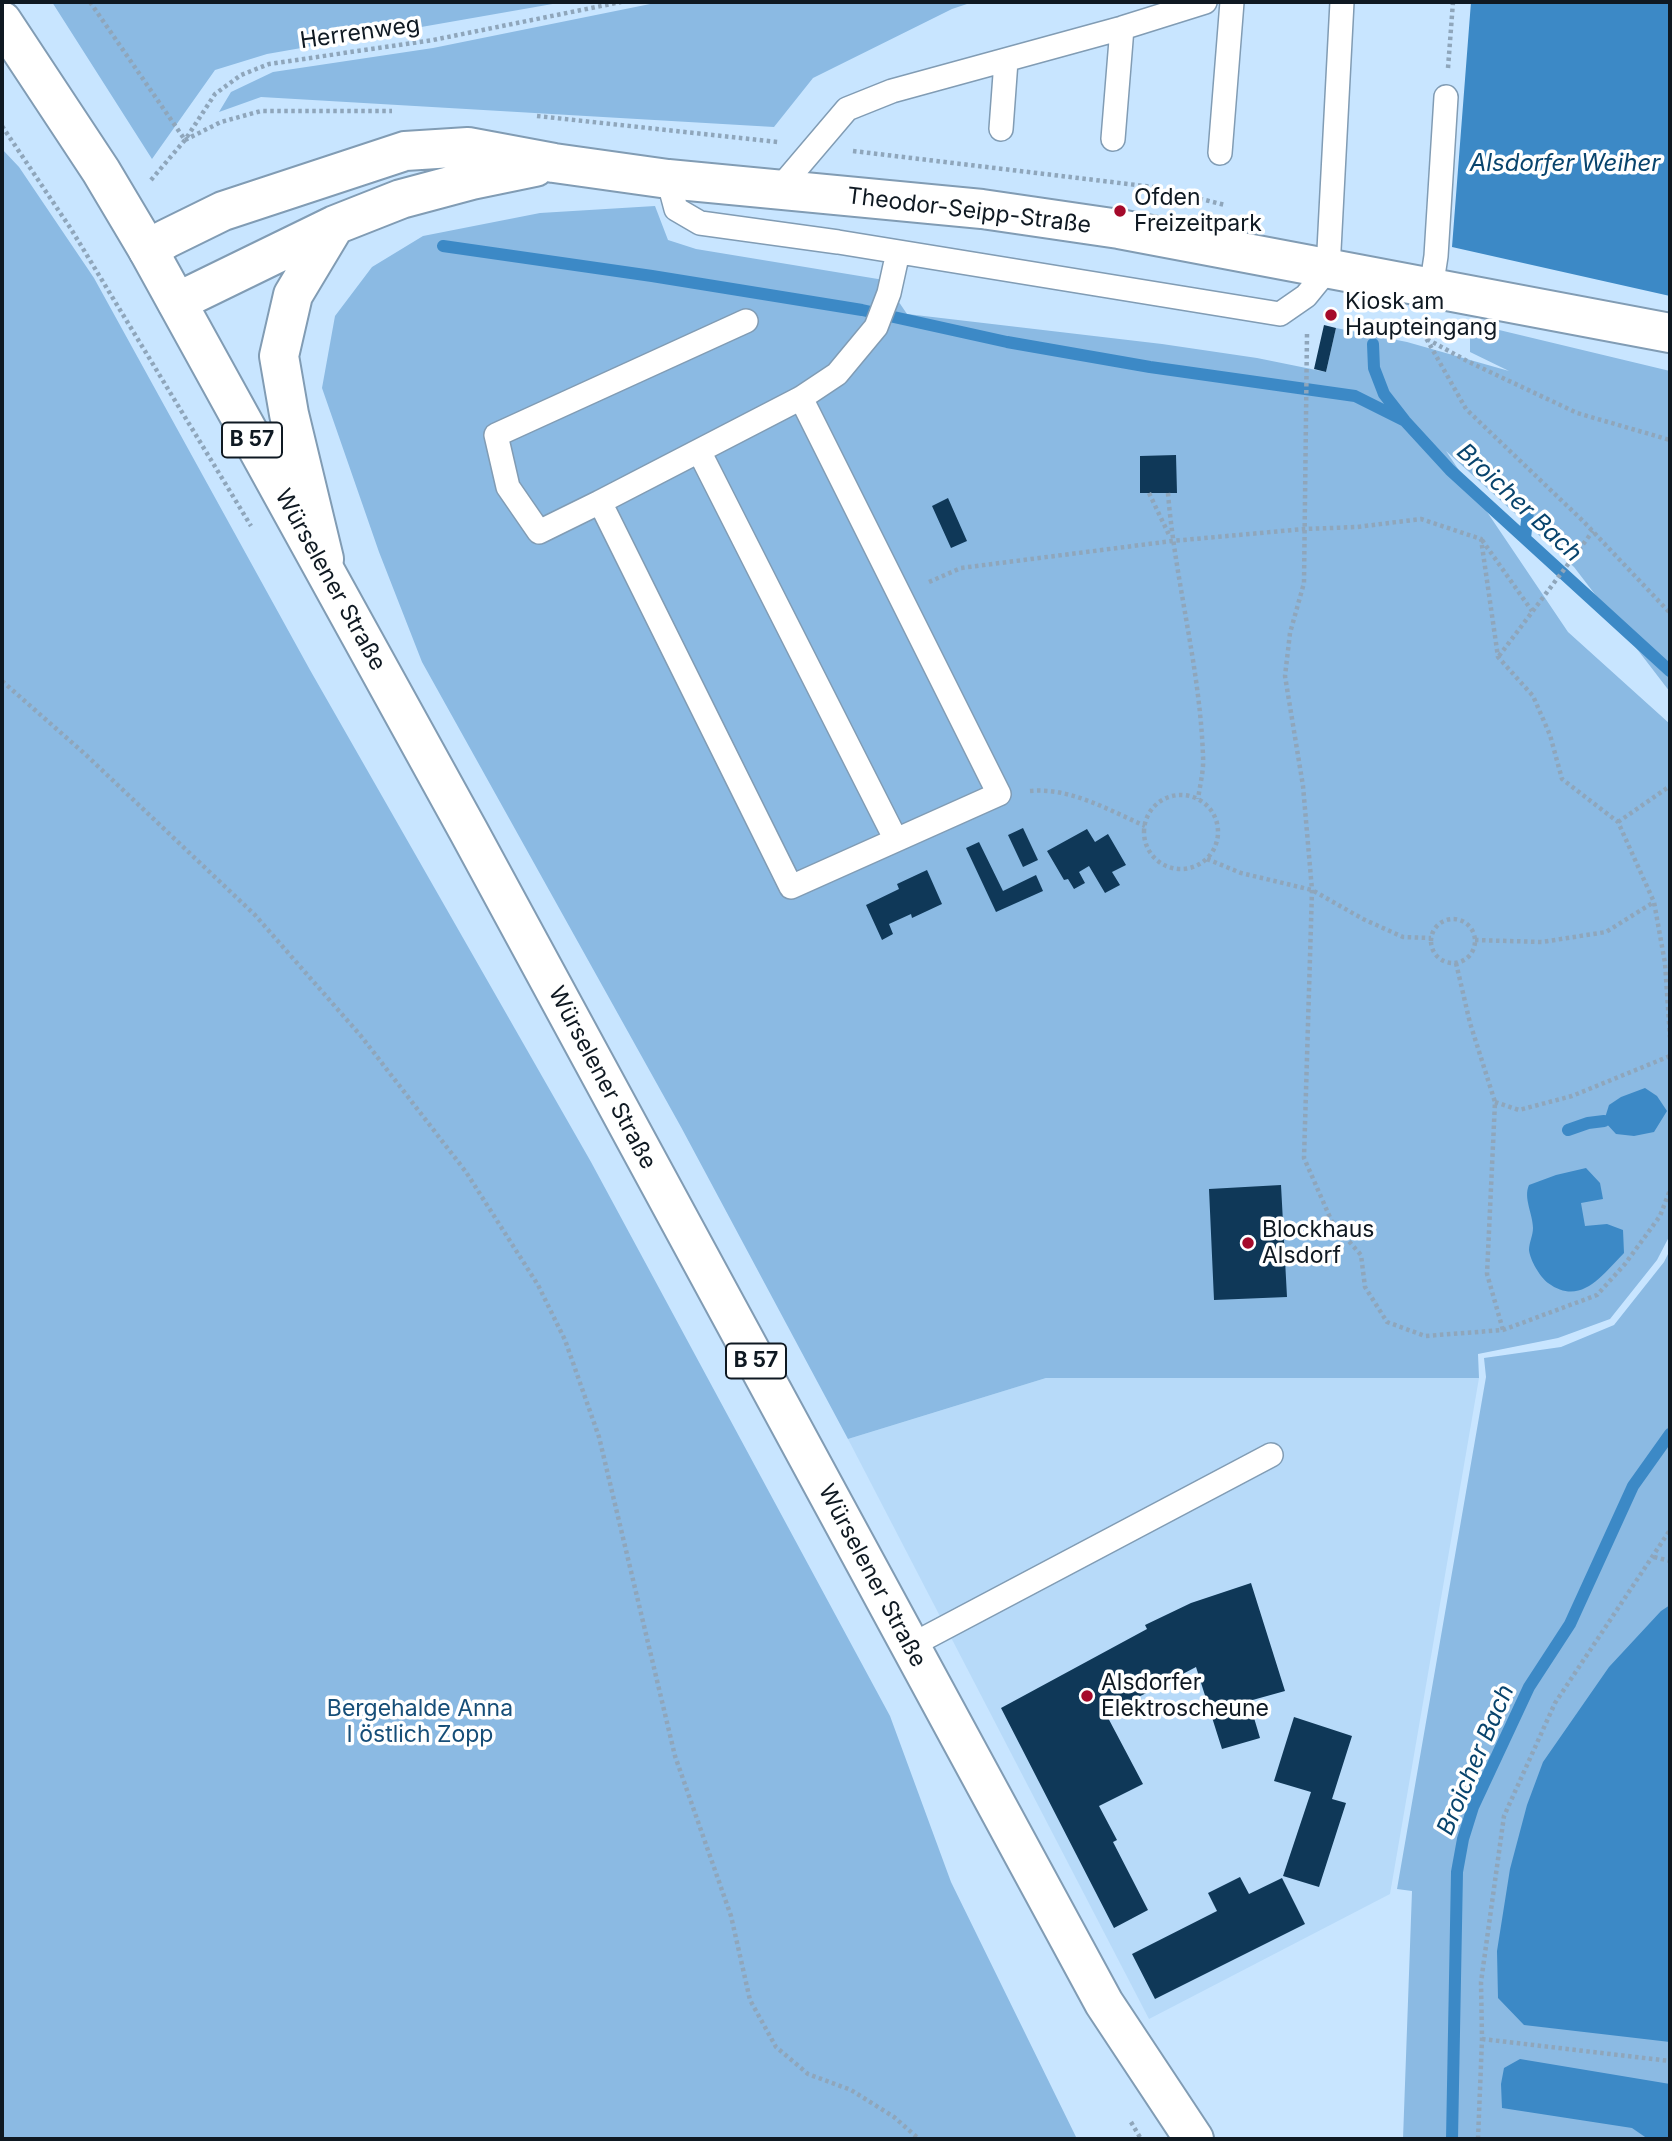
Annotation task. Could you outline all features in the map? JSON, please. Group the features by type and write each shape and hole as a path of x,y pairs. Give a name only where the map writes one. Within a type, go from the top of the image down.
{"main road":[{"name":"Würselener Straße","path":"2,21 102,170 148,250 329,576 1104,2003 1194,2139"},
{"name":"Theodor-Seipp-Straße","path":"148,250 223,211 405,151 468,147 554,163 668,179 982,209 1119,229 1670,333"},
{"name":"Theodor-Seipp-Straße","path":"177,302 335,225 401,199 472,180 554,163"},
{"path":"329,576 289,414 279,356 293,295 335,225"}],"lane":[{"path":"779,189 847,110 892,92 1205,2"},
{"path":"1220,153 1232,2"},
{"path":"668,179 676,209 700,223 898,251 1280,314 1306,296 1328,269 1342,2"},
{"path":"1114,139 1122,28"},
{"path":"1001,129 1006,61"},
{"path":"1431,289 1436,256 1446,97"},
{"path":"746,321 496,435 508,487 539,532 801,398 838,374 876,327 889,293 898,251"},
{"path":"600,502 791,887 999,794 801,398"},
{"path":"699,451 896,840"},
{"path":"910,1646 1271,1455"}],"path":[{"path":"90,2 185,140"},
{"name":"Herrenweg","path":"143,186 156,177 185,140 215,94 241,75 269,64 433,40 621,2"},
{"path":"1446,97 1453,2"},
{"path":"2,126 71,229"},
{"path":"1670,440 1577,413 1469,362 1426,338 1466,409 1593,531 1670,613"},
{"path":"1307,374 1304,583 1290,633 1285,676 1303,786 1312,890 1304,1158 1332,1222 1361,1255 1365,1287 1387,1322 1425,1336 1503,1330 1597,1295 1625,1264 1660,1216 1670,1190"},
{"path":"1149,493 1172,541"},
{"path":"1168,493 1172,541 1194,666 1201,732 1203,759 1198,799"},
{"path":"899,594 961,568 1172,541 1357,527 1420,519 1481,539 1532,611"},
{"path":"1498,657 1593,531"},
{"path":"1481,539 1498,657 1533,696 1550,735 1562,779 1618,822 1654,902 1665,963 1670,1037"},
{"path":"2,681 85,754 264,925 361,1036 466,1172 538,1285 565,1340 600,1437 676,1756 731,1916 750,2000 776,2047 808,2074 851,2091 894,2117 919,2139"},
{"path":"1618,822 1670,786"},
{"path":"999,794 1048,789 1096,804 1145,826"},
{"path":"1185,795 1198,799 1209,808 1216,820 1218,833 1215,847 1207,859 1194,867 1178,869 1163,864 1151,854 1145,839 1145,826 1149,813 1158,803 1171,796 1185,795"},
{"path":"1207,859 1241,873 1312,890 1363,919 1403,937 1431,938"},
{"path":"1475,940 1542,942 1606,932 1654,902"},
{"path":"1447,919 1460,920 1471,928 1475,940 1473,951 1466,959 1456,963 1437,957 1431,938 1437,926 1447,919"},
{"path":"1456,963 1470,1023 1495,1102 1487,1274 1503,1330"},
{"path":"1495,1102 1519,1110 1573,1096 1670,1056"},
{"path":"1478,2139 1481,1982 1504,1816 1555,1703 1670,1530"},
{"path":"1654,1557 1670,1561"},
{"path":"1482,2039 1670,2061"}],"shaded area":[{"path":"1046,1378 1479,1378 1390,1894 1149,2019 848,1439"}],"green space":[{"path":"52,2 564,2 267,54 215,70 152,159"},
{"path":"660,2 973,2 952,9 813,78 774,127 261,97 219,112 231,92 273,72 433,48"},
{"name":"Bergehalde Anna I östlich Zopp","path":"2,149 19,167 94,278 310,670 591,1162 890,1716 951,1882 1077,2139 2,2139"},
{"path":"655,206 668,240 696,249 884,280 907,314 1162,344 1257,358 1326,372 1336,328 1407,342 1509,371 1470,352 1470,323 1670,371 1670,692 1574,567 1446,451 1568,632 1670,724 1670,1235 1657,1260 1610,1319 1558,1338 1478,1354 1479,1378 1046,1378 848,1439 681,1127 422,662 379,552 322,388 335,316 372,267 423,236 540,213"},
{"path":"1670,1250 1670,2139 1403,2139 1412,1891 1397,1889 1486,1377 1484,1358 1561,1347 1614,1325 1664,1262"}],"water":[{"name":"Alsdorfer Weiher","path":"1471,2 1670,2 1670,296 1452,247"},
{"path":"1645,1088 1657,1096 1667,1111 1654,1132 1634,1136 1616,1134 1604,1121 1609,1105 1621,1097"},
{"path":"1586,1168 1600,1183 1603,1199 1581,1203 1585,1226 1607,1224 1623,1230 1624,1253 1590,1285 1571,1292 1560,1290 1548,1283 1531,1259 1529,1250 1533,1228 1527,1190 1529,1185"},
{"path":"1670,1605 1670,2042 1524,2025 1498,1998 1497,1951 1510,1869 1527,1805 1543,1762 1609,1667 1661,1611"},
{"path":"1520,2059 1670,2084 1670,2139 1648,2139 1632,2128 1502,2108 1501,2084 1504,2068"}],"building":[{"path":"1324,325 1336,328 1326,372 1314,369"},
{"path":"1176,455 1177,493 1140,493 1140,456"},
{"path":"948,498 967,541 951,548 932,506"},
{"path":"1023,828 1038,860 1023,867 1008,835"},
{"path":"1087,829 1095,842 1108,834 1126,865 1112,872 1120,885 1105,893 1089,866 1079,872 1085,883 1074,889 1068,879 1064,880 1047,851"},
{"path":"979,842 1003,891 1036,875 1043,891 996,912 966,848"},
{"path":"927,870 942,904 912,918 911,914 889,924 893,934 882,940 866,905 899,889 897,884"},
{"name":"Blockhaus Alsdorf","path":"1281,1185 1287,1297 1214,1300 1209,1189"},
{"path":"1251,1583 1285,1691 1249,1701 1260,1738 1222,1749 1196,1667 1106,1714 1143,1784 1099,1806 1117,1840 1113,1842 1148,1910 1114,1928 1001,1708 1147,1629 1145,1625 1191,1603"},
{"path":"1294,1717 1352,1736 1332,1799 1346,1803 1319,1887 1283,1876 1311,1792 1274,1781"},
{"path":"1240,1877 1249,1894 1282,1878 1305,1924 1155,1999 1132,1954 1217,1911 1208,1893"}],"waterway":[{"path":"443,246 862,310 1007,342 1150,367 1355,396 1405,421"},
{"name":"Broicher Bach","path":"1373,344 1374,368 1384,394 1405,421 1450,470 1670,671"},
{"path":"1525,538 1528,512"},
{"path":"1568,1130 1604,1121"},
{"name":"Broicher Bach","path":"1452,2139 1457,1872 1463,1839 1473,1807 1529,1687 1570,1624 1633,1486 1670,1434"}],"place":[{"name":"Ofden Freizeitpark","path":"1120,211"},
{"name":"Kiosk am Haupteingang","path":"1331,315"},
{"name":"Blockhaus Alsdorf","path":"1248,1243"},
{"name":"Alsdorfer Elektroscheune","path":"1087,1696"}]}
